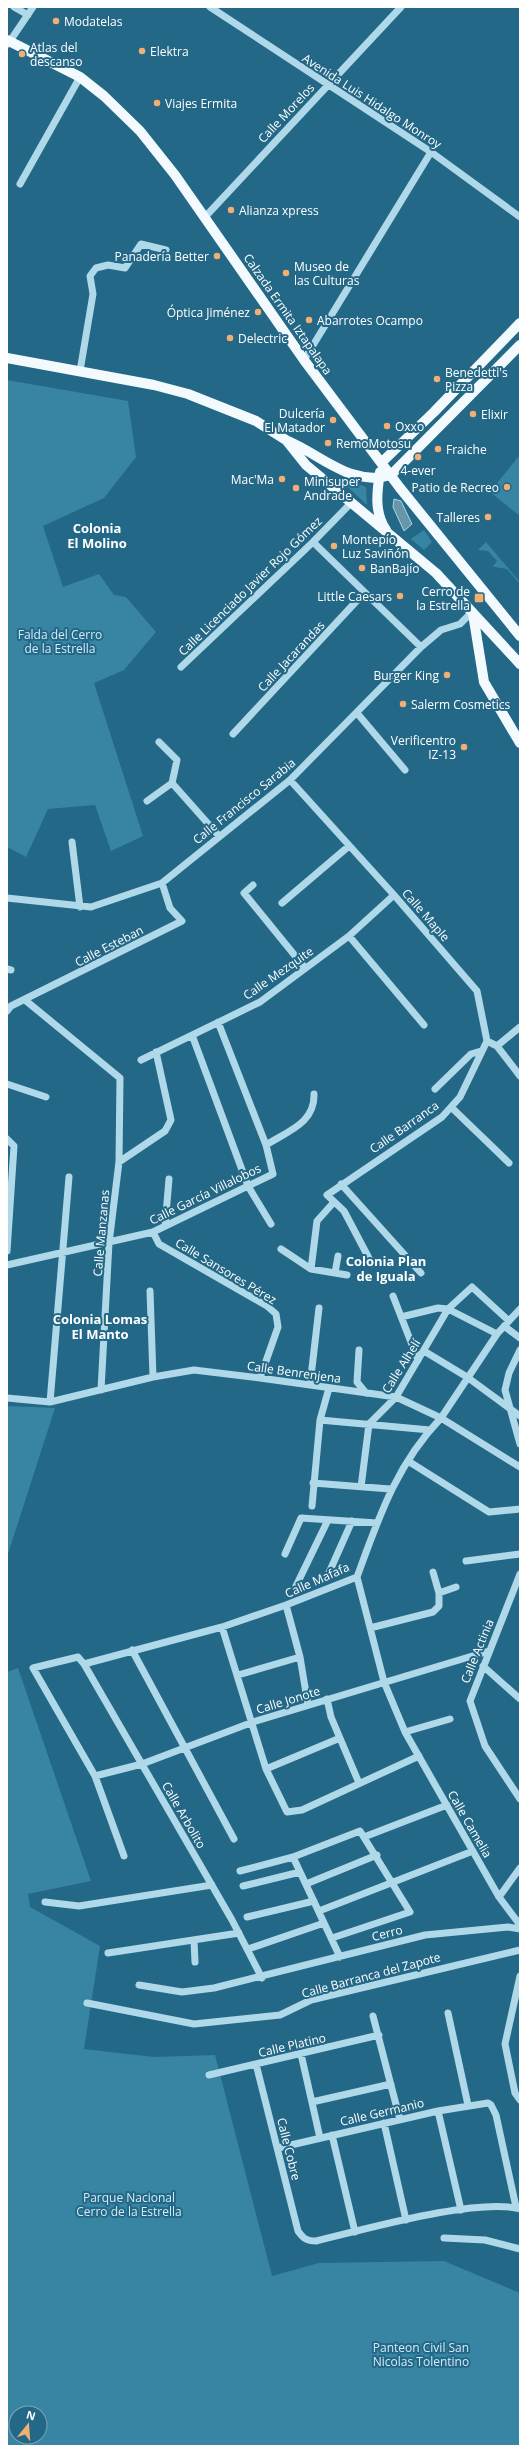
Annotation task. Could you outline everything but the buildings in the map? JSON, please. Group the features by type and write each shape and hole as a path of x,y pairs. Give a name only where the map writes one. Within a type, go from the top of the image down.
{"main road":[{"name":"Calzada Ermita Iztapalapa","path":"8,42 80,77 108,100 140,131 205,217 304,360 391,475 520,636"},
{"path":"393,539 384,527 378,512 379,478 382,462 434,412 520,323"},
{"path":"7,358 154,385 188,394 256,421 286,440 312,452 346,474 364,478 379,478 391,475 520,346"},
{"path":"434,412 444,423"},
{"path":"286,440 306,465 393,539 436,573 520,664"},
{"path":"472,612 479,639 484,682 520,743"}],"street":[{"path":"14,7 28,15"},
{"path":"8,42 33,7"},
{"name":"Avenida Luis Hidalgo Monroy","path":"210,7 431,152 520,217"},
{"name":"Calle Morelos","path":"205,217 401,7"},
{"path":"20,184 80,77"},
{"path":"304,360 431,152"},
{"path":"80,371 93,294 90,276 96,268 108,266 125,268 141,244 166,250"},
{"name":"Calle Licenciado Javier Rojo Gómez","path":"181,667 313,542 351,503"},
{"path":"313,542 421,647"},
{"name":"Calle Jacarandas","path":"234,734 364,593"},
{"name":"Calle Francisco Sarabia","path":"7,898 91,907 162,883 290,780 421,647 441,630 460,624 472,612"},
{"path":"357,713 405,770"},
{"path":"147,801 172,783 177,760 159,742"},
{"name":"Calle Maple","path":"290,780 394,895 477,991 487,1041"},
{"path":"172,783 219,836"},
{"path":"72,842 80,907"},
{"path":"282,902 349,846"},
{"name":"Calle Esteban","path":"7,1011 25,1000 182,921 170,908 162,883"},
{"path":"253,885 244,893 305,968"},
{"name":"Calle Mezquite","path":"141,1060 260,1002 349,936 394,895"},
{"path":"349,936 424,1025"},
{"name":"Calle Manzanas","path":"25,1000 120,1078 118,1162 109,1243 101,1390"},
{"path":"218,1022 266,1145 303,1122 311,1114 314,1094"},
{"path":"497,1046 520,1027"},
{"path":"192,1035 248,1186 271,1224"},
{"path":"487,1041 497,1046 505,1059 520,1076"},
{"name":"Calle Barranca","path":"334,1202 327,1195 341,1184 442,1117 460,1097 487,1041"},
{"path":"118,1162 164,1130 171,1120 156,1052"},
{"path":"435,1089 471,1054 481,1052"},
{"path":"7,1084 46,1097"},
{"path":"451,1107 509,1163"},
{"path":"7,1139 14,1146 7,1251"},
{"name":"Calle García Villalobos","path":"7,1265 153,1232 273,1174 266,1145"},
{"path":"50,1402 61,1254 69,1177"},
{"path":"165,1226 169,1179"},
{"path":"341,1184 421,1273"},
{"path":"310,1269 317,1221 334,1202 344,1211 372,1264"},
{"name":"Calle Sansores Pérez","path":"153,1232 159,1244 267,1306 276,1314 278,1327 260,1378"},
{"path":"281,1249 310,1269 346,1276"},
{"path":"335,1273 338,1256"},
{"name":"Calle Alhelí","path":"369,1424 396,1397 448,1309 469,1288 472,1288 507,1324"},
{"path":"150,1291 153,1377"},
{"path":"393,1296 418,1360"},
{"path":"310,1385 319,1308"},
{"path":"401,1317 438,1308 448,1309 498,1334"},
{"name":"Calle Mafafa","path":"84,1664 222,1627 286,1605 357,1577 398,1472 441,1418 467,1377 498,1334 520,1309"},
{"path":"507,1324 520,1338"},
{"path":"359,1350 357,1382 366,1393"},
{"path":"520,1350 509,1373 505,1390 520,1444"},
{"path":"424,1351 467,1377 520,1416"},
{"name":"Calle Benrenjena","path":"7,1398 50,1402 153,1377 194,1370 260,1378 396,1397 441,1418 520,1467"},
{"path":"312,1506 320,1420 330,1388"},
{"path":"320,1420 430,1430"},
{"path":"361,1487 369,1424"},
{"path":"408,1461 489,1512 520,1509"},
{"path":"313,1483 390,1490"},
{"path":"285,1554 301,1518 377,1523"},
{"path":"296,1586 328,1520"},
{"path":"328,1575 352,1521"},
{"path":"466,1561 520,1554"},
{"path":"370,1628 433,1612 439,1606 439,1594 433,1572"},
{"name":"Calle Actinia","path":"520,1574 470,1701 485,1746 520,1799"},
{"name":"Calle Camelia","path":"357,1577 384,1682 405,1732 499,1898 520,1925"},
{"path":"439,1594 456,1587"},
{"path":"286,1605 300,1657 308,1704"},
{"path":"222,1627 266,1769 287,1812 302,1810 419,1756"},
{"path":"132,1650 234,1839"},
{"name":"Calle Jonote","path":"95,1776 142,1764 184,1746 308,1704 489,1651"},
{"path":"84,1664 78,1657 33,1668 95,1776 124,1856"},
{"path":"238,1675 300,1657"},
{"name":"Calle Arbolito","path":"84,1664 212,1885 248,1949 262,1978"},
{"path":"484,1666 520,1699"},
{"path":"327,1699 331,1718 359,1783"},
{"path":"405,1732 450,1718"},
{"path":"266,1769 340,1738"},
{"path":"364,1838 447,1805"},
{"path":"240,1871 294,1857 360,1831 377,1856 410,1912 332,1938"},
{"path":"319,1911 473,1851"},
{"path":"306,1884 377,1856"},
{"path":"294,1857 340,1957"},
{"path":"499,1898 520,1868"},
{"path":"243,1886 300,1872"},
{"path":"44,1902 79,1906 212,1885"},
{"path":"247,1916 314,1901"},
{"path":"248,1949 324,1923"},
{"name":"Cerro","path":"139,1985 182,1992 214,1988 262,1978 425,1935 508,1927 520,1929"},
{"path":"108,1953 239,1933"},
{"path":"194,1941 195,1962"},
{"name":"Calle Barranca del Zapote","path":"87,2003 194,2024 280,2015 311,2000 520,1950"},
{"path":"520,1976 510,2013 505,2044 515,2093 520,2100"},
{"path":"448,2013 468,2105"},
{"path":"373,2016 392,2084 400,2120"},
{"name":"Calle Platino","path":"209,2075 378,2035"},
{"path":"301,2054 320,2138"},
{"name":"Calle Cobre","path":"256,2064 298,2231 303,2238 309,2241 316,2241 355,2232"},
{"path":"312,2102 392,2084"},
{"name":"Calle Germanio","path":"278,2148 438,2111 484,2103 491,2105 496,2115 518,2208"},
{"path":"438,2111 461,2210"},
{"path":"384,2123 406,2220"},
{"path":"332,2135 355,2232 406,2220 461,2210 503,2206 518,2208"},
{"path":"444,2238 485,2240 520,2249"}],"green space":[{"name":"Falda del Cerro de la Estrella","path":"7,380 128,401 136,457 104,498 43,526 63,587 99,574 114,595 126,597 156,632 124,670 94,683 143,836 111,851 95,805 48,809 26,857 7,847"},
{"name":"Patio de Recreo","path":"518,457 520,459 520,516 490,492"},
{"path":"337,477 366,487 367,505"},
{"path":"424,530 432,542 424,550 411,539"},
{"path":"486,542 520,582 520,584 507,569 493,566 497,561 488,551 478,550"},
{"path":"7,1406 55,1408 7,1557"},
{"path":"18,1668 91,1881 28,1894 30,1907 100,1946 84,2049 154,2057 215,2055 272,2276 319,2263 444,2261 520,2293 520,2446 7,2446 7,1672"}],"shaded area":[{"path":"394,499 401,501 412,524 404,531 393,507"}],"place":[{"name":"Modatelas","path":"56,21"},
{"name":"Elektra","path":"142,51"},
{"name":"Atlas del descanso","path":"22,54"},
{"name":"Viajes Ermita","path":"157,103"},
{"name":"Alianza xpress","path":"231,210"},
{"name":"Panadería Better","path":"217,256"},
{"name":"Museo de las Culturas","path":"286,273"},
{"name":"Óptica Jiménez","path":"258,312"},
{"name":"Abarrotes Ocampo","path":"309,320"},
{"name":"Delectric","path":"230,338"},
{"name":"Benedetti's Pizza","path":"437,379"},
{"name":"Elixir","path":"473,414"},
{"name":"Dulcería El Matador","path":"333,420"},
{"name":"Oxxo","path":"387,426"},
{"name":"RemoMotosu","path":"328,443"},
{"name":"Fraiche","path":"438,449"},
{"name":"4-ever","path":"418,457"},
{"name":"Mac'Ma","path":"282,479"},
{"name":"Patio de Recreo","path":"507,487"},
{"name":"Minisuper Andrade","path":"296,488"},
{"name":"Talleres","path":"488,517"},
{"name":"Montepío Luz Saviñón","path":"334,546"},
{"name":"BanBajío","path":"362,568"},
{"name":"Little Caesars","path":"400,596"},
{"name":"Cerro de la Estrella","path":"479,598"},
{"name":"Burger King","path":"447,675"},
{"name":"Salerm Cosmetics","path":"403,704"},
{"name":"Verificentro IZ-13","path":"464,747"}],"district":[{"name":"Colonia El Molino","path":"97,536"},
{"name":"Colonia Plan de Iguala","path":"386,1268"},
{"name":"Colonia Lomas El Manto","path":"100,1326"}],"park label":[{"name":"Parque Nacional Cerro de la Estrella","path":"129,2204"},
{"name":"Panteon Civil San Nicolas Tolentino","path":"421,2354"}]}
